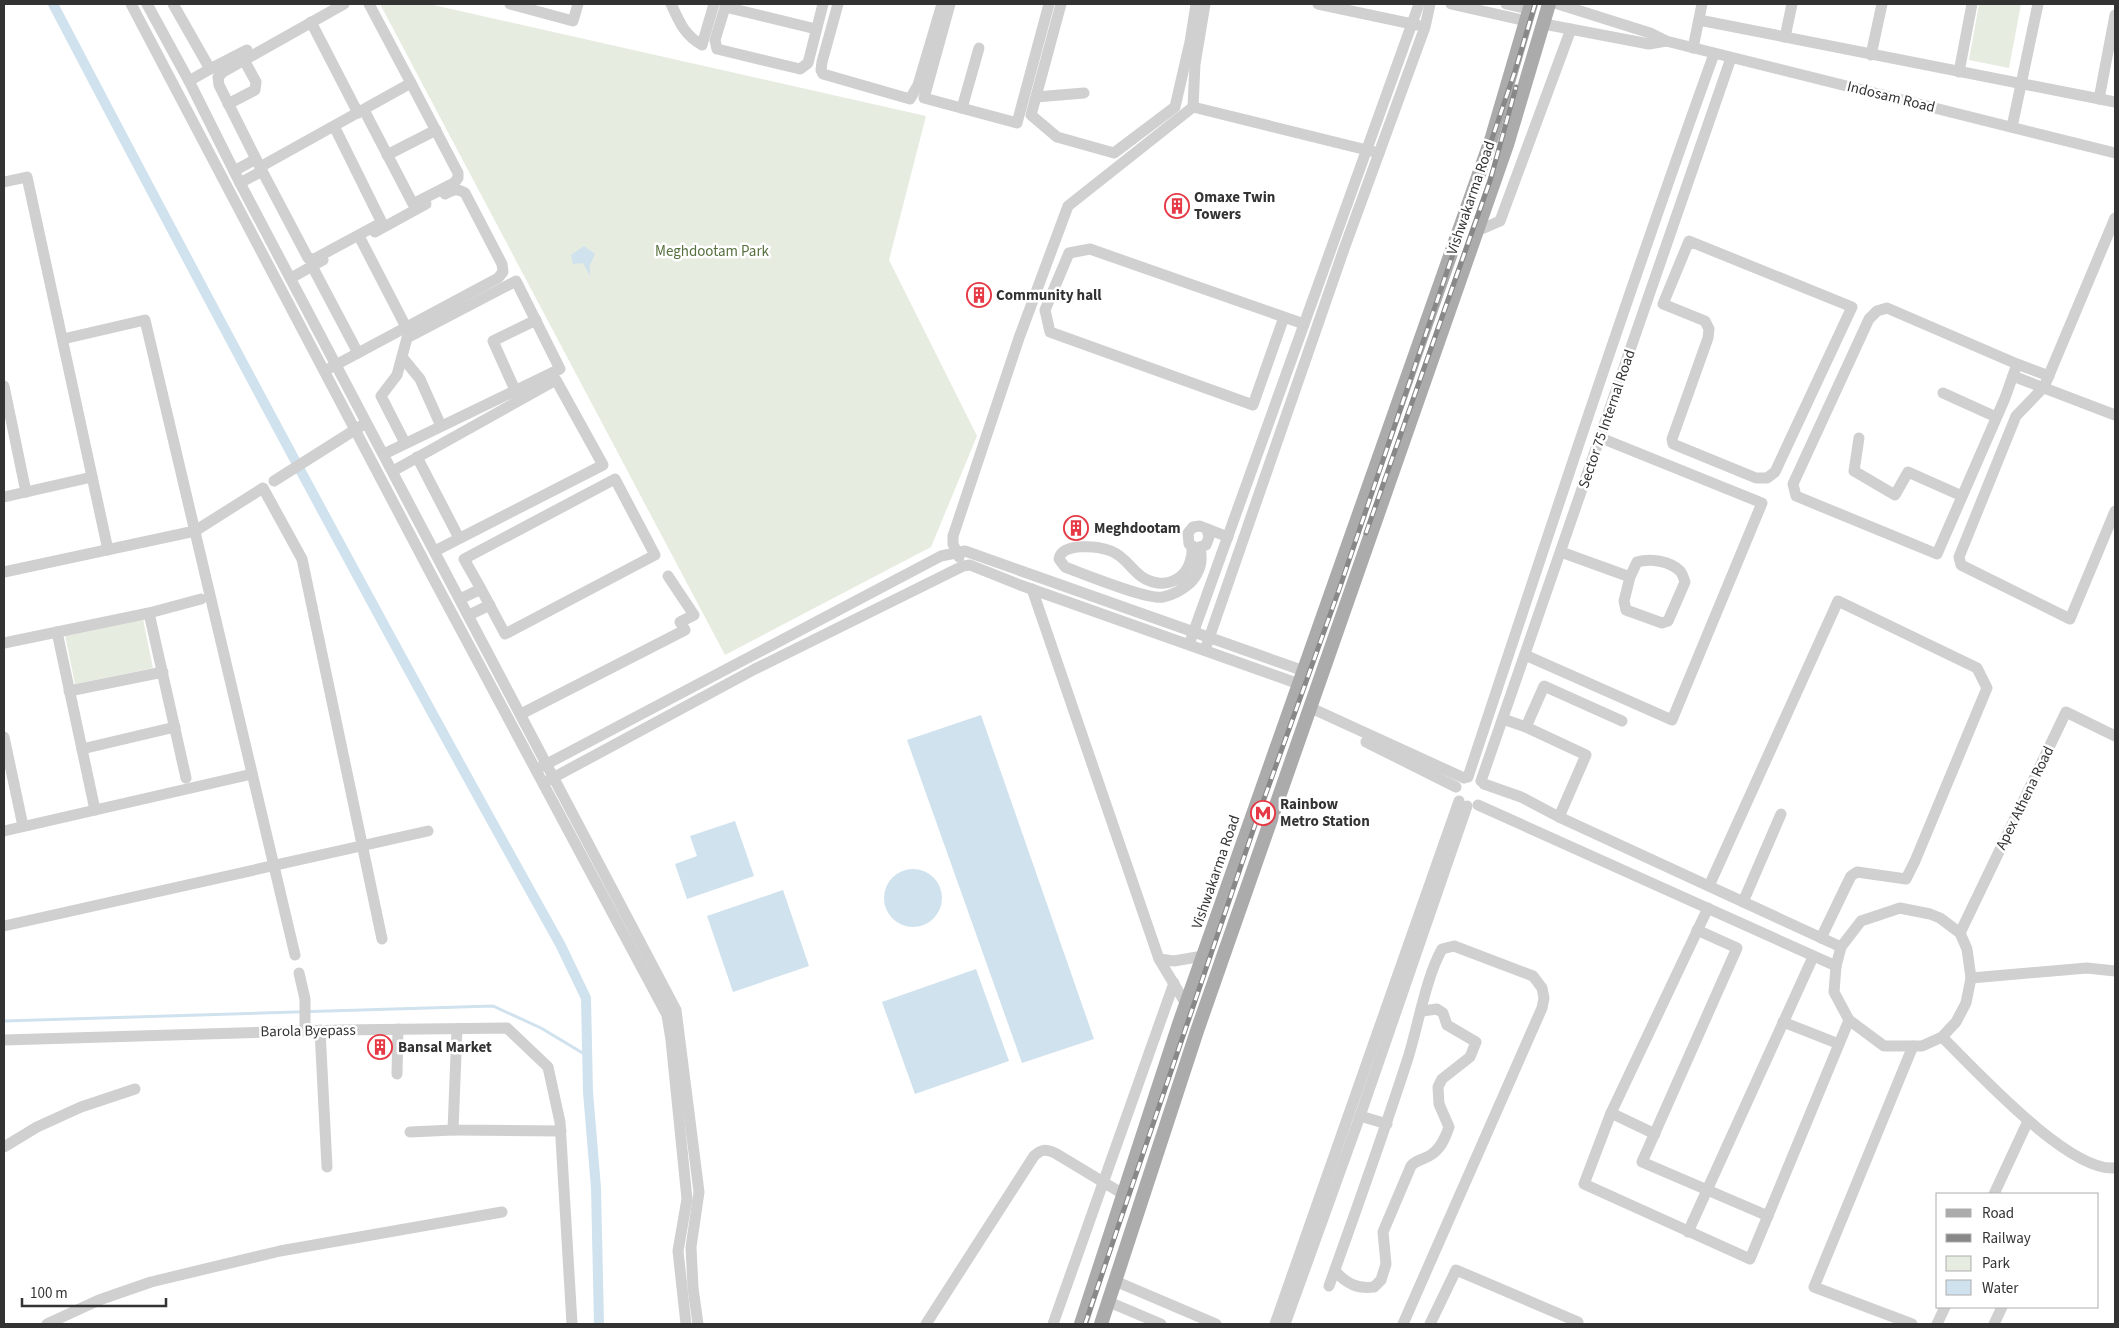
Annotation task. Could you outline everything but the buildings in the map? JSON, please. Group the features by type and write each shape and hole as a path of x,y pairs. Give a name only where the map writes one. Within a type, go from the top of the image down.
{"main road":[{"name":"Vishwakarma Road","path":"1101,1324 1197,1031 1507,145 1549,4"},
{"name":"Vishwakarma Road","path":"1081,1324 1186,1004 1492,138 1529,11"},
{"path":"1400,399 1409,404 1417,401"},
{"path":"1388,432 1400,431 1405,437"}],"street":[{"path":"131,4 535,770 667,1015 687,1199 678,1250 686,1324"},
{"path":"147,4 676,1010 699,1192 691,1247 693,1288 698,1324"},
{"path":"173,4 210,69"},
{"path":"189,81 335,4"},
{"path":"334,126 381,221 379,224 314,259 308,258 228,104 219,85 218,77 223,72 344,4"},
{"path":"311,22 387,155 410,200 413,204 417,203 454,183 458,178 458,173 369,4"},
{"path":"510,4 573,21 578,4"},
{"path":"671,4 681,27 692,39 702,45 722,5"},
{"path":"722,5 715,40 717,49 800,69 808,63 823,4"},
{"path":"838,4 822,62 823,74 910,100 918,85 942,4"},
{"path":"950,4 924,98 1017,123 1048,4"},
{"path":"1061,4 1031,115 1057,137 1114,153 1175,106 1190,42 1196,4"},
{"path":"962,566 956,552 953,536 1020,338 1068,206 1193,107 1195,64 1205,4"},
{"path":"1318,4 1425,27"},
{"path":"1189,645 1419,4"},
{"path":"1205,650 1280,432 1425,27 1430,4"},
{"path":"1451,4 1529,11"},
{"path":"1506,4 1529,11"},
{"name":"Indosam Road","path":"1558,4 1666,41 1714,54 2115,153"},
{"path":"1693,48 1702,4"},
{"path":"1785,37 1792,4"},
{"path":"1872,54 1882,4"},
{"path":"1959,72 1972,4"},
{"path":"2012,127 2038,4"},
{"path":"722,5 816,29"},
{"path":"2099,99 2115,15"},
{"path":"1699,20 2115,102"},
{"name":"Indosam Road","path":"1544,24 1649,44 1666,41"},
{"path":"1477,231 1500,221 1571,29"},
{"path":"962,108 980,48"},
{"name":"Sector 75 Internal Road","path":"1463,781 1652,226 1714,54"},
{"name":"Sector 75 Internal Road","path":"1483,782 1731,58"},
{"path":"228,104 255,90 256,82 244,60"},
{"path":"240,183 260,166 411,84"},
{"path":"1036,98 1084,93"},
{"path":"1193,107 1379,153"},
{"path":"387,155 436,130"},
{"path":"234,170 260,166"},
{"path":"4,182 27,177 108,550"},
{"path":"291,278 452,190 459,189 465,193 502,264 503,272 498,278 324,372"},
{"path":"2115,218 2044,387 2016,416 1959,557 1961,565 2070,619 2115,511"},
{"path":"361,240 406,327"},
{"path":"1648,298 1663,304 1705,320 1709,329 1673,444 1756,478 1772,477 1852,307 1689,241 1663,304"},
{"path":"1284,317 1253,404 1050,332 1045,310 1069,252 1090,249 1304,324"},
{"path":"312,266 358,353"},
{"path":"384,454 560,369 516,281 406,338 397,375 381,396 405,443"},
{"path":"2015,370 1937,554 1796,496 1793,484 1869,319 1877,311 1887,308 2015,370 2044,387 2115,415"},
{"path":"63,339 145,320 295,955"},
{"path":"515,390 493,341 536,320"},
{"path":"402,357 420,379 441,426"},
{"path":"2015,370 2049,376"},
{"path":"393,471 556,380 603,465 435,551"},
{"path":"4,386 26,492"},
{"path":"1943,393 1996,417"},
{"path":"274,481 367,422"},
{"path":"1267,428 1280,432"},
{"path":"1525,655 1672,720 1762,503 1601,438"},
{"path":"1859,438 1854,471 1895,495 1908,472 1962,496"},
{"path":"417,457 459,538"},
{"path":"4,497 92,477"},
{"path":"615,479 655,556 505,634 481,589 464,559 615,479"},
{"path":"4,572 195,531 263,488 302,559 382,939"},
{"path":"1222,553 1189,544 1187,537 1190,530 1196,526 1228,537"},
{"path":"1199,547 1202,559 1198,572 1188,585 1162,598 1153,597 1064,567 1059,558 1060,553 1067,548 1099,548 1111,551 1121,557 1138,575 1152,582 1173,582 1187,569 1192,553 1209,537 1207,530"},
{"path":"535,770 932,561 956,552 965,551 1194,632 1302,677"},
{"path":"1561,552 1630,576"},
{"path":"1645,560 1659,560 1680,571 1685,582 1668,621 1662,623 1626,610 1624,601 1630,576 1637,562 1645,560"},
{"path":"543,783 755,669 962,566 970,565 1189,645 1302,677"},
{"path":"1120,586 1124,574 1130,567"},
{"path":"521,714 685,630 680,622 694,616 668,576"},
{"path":"460,598 481,589"},
{"path":"1032,589 1159,959 1186,1004"},
{"path":"4,643 201,599"},
{"path":"1709,886 1838,602 1977,668 1987,688 1906,879 1857,872 1847,884 1821,938"},
{"path":"469,615 490,605"},
{"path":"149,612 186,778"},
{"path":"56,632 95,810"},
{"path":"69,691 163,672"},
{"path":"1526,727 1544,686 1622,721"},
{"path":"1310,712 1463,781 1477,778 1841,947"},
{"name":"Apex Athena Road","path":"1960,933 2066,712 2115,736"},
{"path":"1503,719 1526,727 1586,755 1560,817"},
{"path":"82,749 175,727"},
{"path":"4,737 7,767 23,826"},
{"path":"4,831 252,774"},
{"path":"1463,781 1456,795 1468,804 1643,879 1836,966"},
{"path":"1468,804 1485,798 1483,782"},
{"path":"1285,1324 1360,1116 1468,804"},
{"path":"1275,1324 1468,804"},
{"path":"1742,902 1780,814"},
{"path":"4,926 428,830"},
{"path":"1643,879 1652,860"},
{"path":"1708,908 1611,1113 1584,1184 1750,1259 1849,1020"},
{"path":"1900,908 1930,914 1960,933 1967,949 1971,978 1966,1003 1956,1022 1942,1037 1922,1046 1884,1046 1849,1020 1834,992 1836,966 1841,947 1862,921 1900,908"},
{"path":"1697,930 1737,948 1642,1162 1768,1216"},
{"path":"1329,1286 1387,1124 1422,1012 1435,961 1442,949 1454,946 1533,976 1542,988 1544,998 1542,1008 1476,1162 1403,1324"},
{"path":"1159,959 1174,961 1203,956"},
{"path":"1688,1232 1813,957"},
{"path":"1971,978 2087,968 2115,971"},
{"path":"299,973 305,999 305,1027"},
{"path":"1053,1324 1150,1046 1174,983"},
{"path":"1334,1271 1347,1284 1363,1288 1374,1287 1381,1280 1386,1264 1383,1232 1412,1166 1415,1162 1437,1150 1444,1140 1449,1127 1439,1104 1438,1087 1442,1079 1470,1057 1476,1042 1447,1025 1443,1013 1437,1009 1422,1012"},
{"path":"1783,1022 1839,1044"},
{"name":"Barola Byepass","path":"4,1040 305,1027 320,1030 507,1028 548,1067 561,1131 572,1324"},
{"path":"397,1074 398,1029"},
{"path":"453,1130 457,1029"},
{"path":"320,1030 328,1168"},
{"path":"1942,1037 2028,1121 2066,1150 2096,1165 2115,1168"},
{"path":"1150,1046 1170,1053"},
{"path":"1912,1046 1814,1287 1912,1324"},
{"path":"4,1147 37,1126 72,1111 135,1090"},
{"path":"1611,1113 1655,1134"},
{"path":"1360,1116 1387,1124"},
{"path":"1994,1193 2028,1121"},
{"path":"410,1132 453,1130 561,1131"},
{"path":"926,1324 1034,1156 1041,1150 1055,1153 1123,1194"},
{"path":"47,1324 99,1300 151,1282 280,1251 502,1212"},
{"path":"1430,1324 1456,1270 1580,1324"},
{"path":"1115,1281 1216,1324"},
{"path":"1143,1317 1152,1297"},
{"path":"1109,1302 1160,1324"},
{"path":"1937,1324 1945,1308"},
{"path":"1994,1324 2002,1308"}],"green space":[{"name":"Meghdootam Park","path":"380,4 429,4 926,116 889,260 977,436 931,547 725,655"},
{"path":"1979,4 2021,4 2009,68 1969,60"},
{"path":"143,619 153,668 75,684 65,635"}],"water":[{"path":"584,246 595,254 590,265 590,276 583,263 573,264 571,255"},
{"path":"981,715 1094,1039 1022,1063 907,740"},
{"path":"735,821 754,876 687,899 675,864 697,856 690,836"},
{"path":"913,869 924,871 934,877 940,887 942,898 940,909 934,919 924,925 913,927 902,925 892,919 886,909 884,898 886,887 892,877 902,871"},
{"path":"783,890 809,966 733,992 707,916"},
{"path":"976,969 1009,1061 915,1094 882,1002"}],"waterway":[{"path":"53,4 303,476 560,944 586,998 588,1092 596,1188 599,1324"},
{"path":"4,1021 493,1006 541,1028 586,1055"}],"railway":[{"path":"1085,1324 1259,813 1340,587 1515,71 1535,4"},
{"path":"1366,533 1490,181 1516,87"}],"place":[{"name":"Omaxe Twin Towers","path":"1177,206"},
{"name":"Community hall","path":"979,295"},
{"name":"Meghdootam","path":"1076,528"},
{"name":"Rainbow Metro Station","path":"1263,813"},
{"name":"Bansal Market","path":"380,1047"}]}
